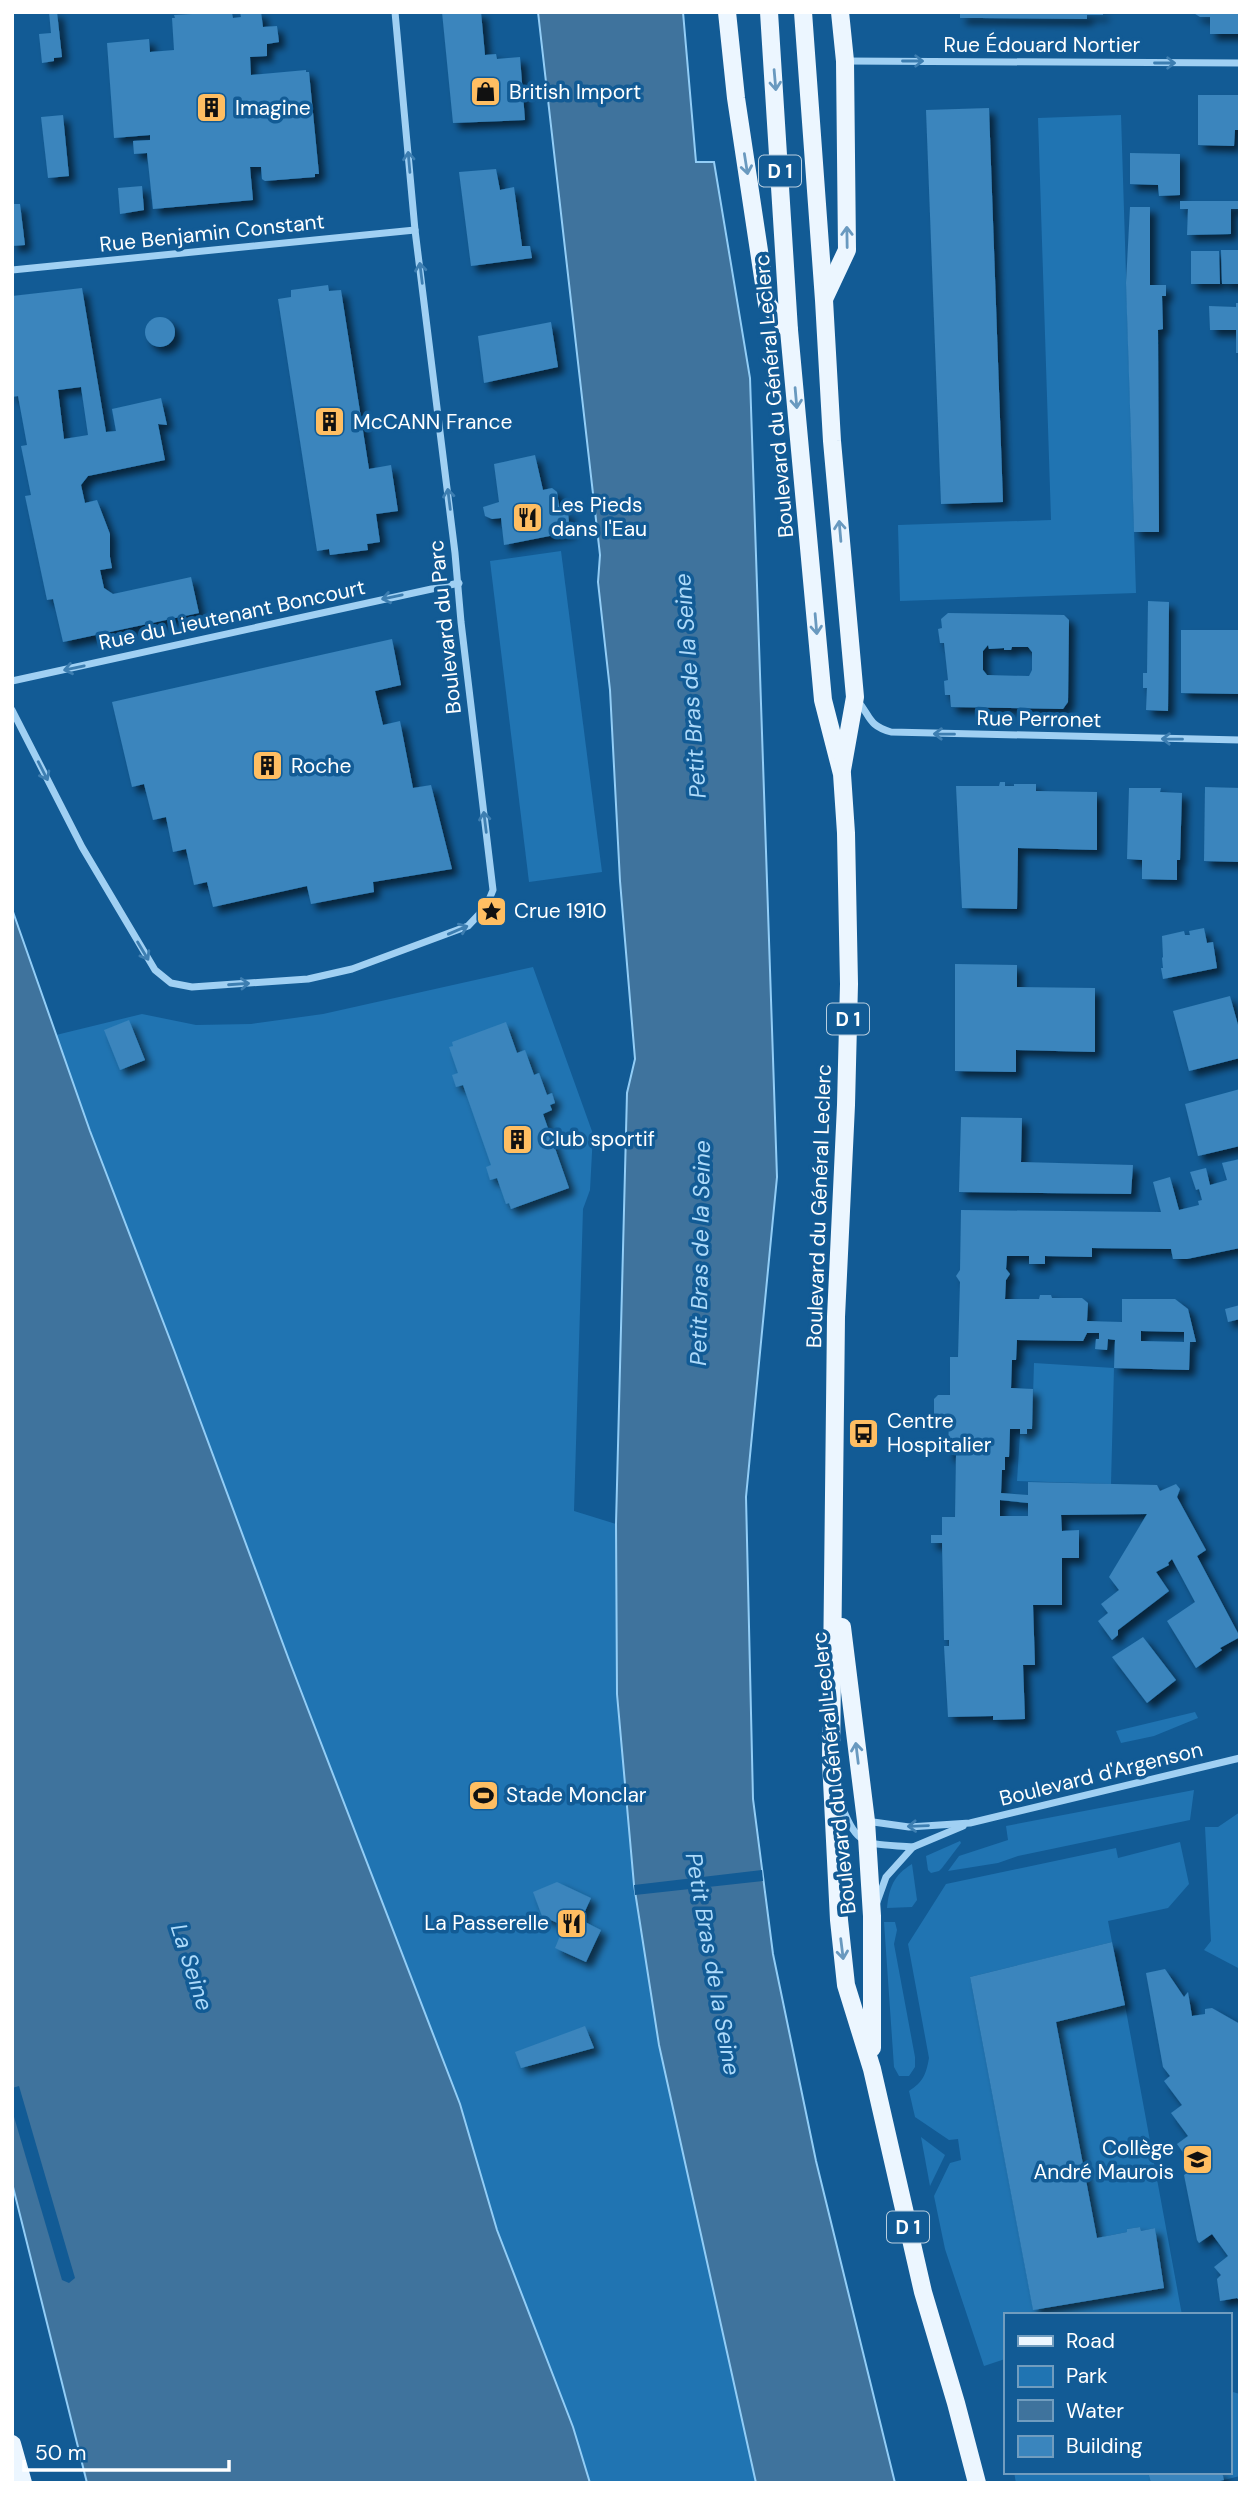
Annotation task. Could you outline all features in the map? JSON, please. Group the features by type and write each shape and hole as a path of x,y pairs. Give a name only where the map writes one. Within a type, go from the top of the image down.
{"main road":[{"path":"727,12 736,98 768,304 789,330"},
{"name":"Boulevard du Général Leclerc","path":"769,12 789,330 822,700 842,774 846,833 849,984 836,1317 831,1760 839,1920 846,1984 872,2069 923,2292 977,2483"},
{"name":"Boulevard du Général Leclerc","path":"803,12 832,441 855,697 842,774"},
{"path":"824,300 847,250 845,61 840,12"},
{"name":"Boulevard du Général Leclerc","path":"834,1557 866,1821 872,1916 872,2069"},
{"path":"12,2444 23,2483"}],"street":[{"name":"Boulevard du Parc","path":"12,710 82,847 155,970 172,983 192,987 308,979 415,947 468,926 486,907 493,890 461,622 459,583 415,230 395,12"},
{"name":"Rue Édouard Nortier","path":"845,61 1240,63"},
{"name":"Rue Benjamin Constant","path":"12,270 415,230"},
{"name":"Rue du Lieutenant Boncourt","path":"12,681 459,583"},
{"name":"Rue Perronet","path":"855,697 861,703 868,720 891,732 1240,740"},
{"name":"Boulevard d'Argenson","path":"872,1916 886,1877 914,1847 970,1823 1240,1758"},
{"path":"833,1783 850,1828 867,1844"},
{"name":"Boulevard d'Argenson","path":"866,1821 909,1827 970,1823"},
{"name":"Boulevard d'Argenson","path":"867,1844 914,1847"}],"green space":[{"path":"1121,115 1136,593 900,601 898,525 1051,520 1038,118"},
{"path":"561,551 602,872 529,882 490,561"},
{"name":"Stade Monclar","path":"533,967 593,1134 590,1190 583,1209 574,1511 616,1524 617,1694 659,2045 756,2483 590,2483 573,2427 497,2230 460,2104 289,1660 56,1035 142,1014 196,1025 251,1024 323,1014"},
{"path":"1034,1363 1114,1368 1111,1484 1017,1481 1020,1434 1026,1434 1027,1429 1032,1428"},
{"path":"1195,1712 1198,1718 1154,1736 1121,1743 1116,1731"},
{"path":"1194,1790 1190,1820 1018,1856 998,1863 948,1871 959,1856 1008,1840 1006,1826"},
{"path":"1240,1812 1240,1969 1204,1950 1211,1941 1205,1827 1218,1827"},
{"path":"960,1841 939,1871 931,1873 928,1870 926,1856"},
{"path":"1180,1842 1189,1884 1168,1908 1108,1921 1112,1942 970,1977 1033,2309 1164,2288 1155,2228 1141,2231 1140,2227 1127,2229 1127,2232 1097,2238 1056,2022 1125,2005 1182,2313 1004,2313 1004,2359 984,2366 945,2249 934,2196 950,2163 961,2160 958,2139 949,2140 915,2117 909,2091 923,2078 929,2058 908,1944 946,1884 1116,1848 1118,1858"},
{"path":"912,1864 917,1900 912,1907 887,1908 894,1882"},
{"path":"884,1922 895,1922 897,1930 894,1944 915,2057 915,2067 909,2076 899,2076 894,2067"},
{"path":"921,2137 945,2155 930,2186"},
{"path":"1231,2392 1240,2394 1240,2476 1224,2480 1222,2474 1231,2474"},
{"path":"1014,2474 1149,2474 1151,2483 1016,2483"}],"water":[{"name":"Petit Bras de la Seine","path":"538,12 683,12 696,162 714,162 750,378 777,1177 746,1497 753,1799 773,1954 816,2161 895,2483 756,2483 659,2045 634,1885 617,1694 616,1524 627,1093 635,1059 620,881 610,690 598,582 600,555"},
{"name":"La Seine","path":"12,909 90,1131 460,2104 497,2230 573,2427 590,2483 87,2483 12,2183"}],"pier":[{"path":"762,1870 763,1881 635,1895 634,1885"},
{"path":"19,2086 75,2278 69,2283 62,2280 12,2110 12,2088"}],"building":[{"path":"49,12 57,12 62,57 42,63 39,34 51,33"},
{"name":"Imagine","path":"240,12 261,12 263,27 277,26 279,42 267,44 267,56 250,57 251,75 306,70 309,72 319,174 315,174 315,177 265,181 262,179 261,167 250,167 253,200 153,209 147,153 134,154 133,141 150,140 150,135 114,138 107,43 149,39 150,52 174,50 174,15 232,13 233,18 241,17"},
{"name":"British Import","path":"442,12 481,12 485,55 496,54 497,59 520,57 525,120 453,123"},
{"path":"960,12 1103,12 1103,15 1087,15 1087,19 960,18"},
{"path":"1192,12 1240,12 1240,34 1210,34 1210,17 1200,17"},
{"path":"1198,95 1240,95 1240,130 1235,130 1234,146 1198,145"},
{"path":"989,108 1003,502 941,504 926,110"},
{"path":"63,115 69,176 48,178 41,117"},
{"path":"1130,153 1180,154 1180,195 1159,196 1158,185 1130,184"},
{"path":"496,169 500,190 514,187 522,246 530,246 532,258 471,266 459,172"},
{"path":"142,186 144,210 120,214 118,188"},
{"path":"1180,201 1240,201 1240,209 1231,209 1231,234 1187,235 1188,209 1180,209"},
{"path":"12,204 20,204 25,245 12,246"},
{"path":"1130,207 1150,207 1150,285 1166,285 1166,296 1162,296 1163,329 1158,330 1159,532 1134,532 1126,283"},
{"path":"1221,250 1240,250 1240,284 1222,284"},
{"path":"1191,251 1219,251 1220,284 1191,284"},
{"name":"McCANN France","path":"328,285 329,291 341,290 369,469 391,465 398,511 376,514 380,542 367,544 368,550 330,555 329,549 317,551 278,299 291,297 291,290"},
{"path":"82,288 106,432 116,431 112,409 161,398 167,425 158,424 165,460 88,476 81,485 85,503 97,500 110,534 112,568 100,570 104,588 113,594 191,577 199,613 63,642 53,599 47,600 25,496 31,495 21,446 27,445 18,396 12,397 12,296","holes":["81,387 88,435 64,439 58,390"]},
{"path":"1236,303 1240,303 1240,353 1236,353 1236,330 1210,330 1209,306 1236,307"},
{"path":"160,317 171,321 175,332 171,343 160,347 149,343 145,332 149,321"},
{"path":"551,322 558,367 484,383 478,336"},
{"name":"Les Pieds dans l'Eau","path":"535,455 543,490 552,488 557,492 560,513 568,512 570,532 504,545 501,518 492,519 485,516 483,507 499,502 494,464"},
{"path":"1148,601 1169,602 1168,711 1146,710 1147,688 1143,688 1143,673 1147,673"},
{"path":"948,613 1064,615 1069,620 1068,702 1063,709 951,707 950,695 945,695 944,681 948,680 944,643 940,643 938,629 942,628 941,619","holes":["988,645 989,649 1011,650 1012,647 1028,647 1032,652 1032,670 1029,676 987,675 983,670 983,651"]},
{"path":"1181,630 1239,630 1240,694 1181,693"},
{"name":"Roche","path":"392,639 401,685 375,691 383,725 400,721 413,788 431,785 452,869 373,882 374,892 311,904 307,886 213,907 207,882 194,885 186,849 173,852 166,817 153,820 144,784 132,787 112,702"},
{"path":"1000,782 1005,782 1005,786 1036,784 1036,791 1097,792 1097,850 1018,848 1017,909 962,908 956,786 999,786"},
{"path":"1205,787 1240,788 1240,862 1204,861"},
{"path":"1129,788 1161,788 1160,792 1182,793 1177,880 1142,879 1142,860 1127,859"},
{"path":"1204,928 1207,943 1213,942 1217,968 1163,979 1162,936 1184,931 1185,935 1190,935 1189,931"},
{"path":"955,964 1017,965 1017,987 1095,988 1095,1052 1016,1050 1016,1072 955,1071"},
{"path":"1230,996 1240,1032 1240,1058 1189,1071 1173,1011"},
{"path":"129,1020 145,1060 120,1070 104,1030"},
{"name":"Club sportif","path":"506,1022 517,1053 525,1050 534,1075 539,1073 547,1095 552,1093 555,1103 550,1105 552,1110 543,1114 569,1188 511,1209 509,1203 506,1204 497,1178 490,1180 486,1167 491,1165 463,1085 456,1087 452,1075 458,1073 449,1047 453,1046 452,1042"},
{"path":"1240,1089 1240,1146 1198,1156 1185,1104"},
{"path":"961,1117 1022,1118 1021,1162 1133,1165 1131,1194 959,1192"},
{"path":"1240,1159 1240,1248 1187,1259 1173,1259 1171,1249 1092,1248 1092,1257 1045,1256 1045,1264 1029,1264 1029,1256 1007,1256 1006,1269 1010,1274 1006,1280 1005,1299 1039,1299 1040,1295 1051,1295 1052,1298 1082,1298 1088,1303 1087,1321 1122,1322 1122,1299 1175,1299 1188,1309 1196,1342 1190,1342 1189,1370 1114,1368 1115,1340 1108,1339 1107,1350 1095,1349 1099,1333 1087,1333 1083,1341 1017,1340 1016,1360 1012,1360 1011,1388 1033,1389 1032,1429 1027,1429 1027,1434 1020,1434 1020,1429 1010,1429 1009,1457 1005,1457 1005,1470 1002,1470 1001,1493 1028,1495 1028,1482 1157,1485 1160,1491 1176,1484 1180,1489 1177,1497 1206,1550 1197,1556 1240,1637 1220,1648 1222,1650 1196,1668 1167,1621 1195,1602 1172,1559 1169,1565 1156,1572 1169,1591 1118,1630 1118,1635 1112,1640 1098,1621 1108,1613 1101,1604 1119,1590 1109,1577 1147,1514 1061,1515 1062,1531 1079,1530 1079,1558 1062,1558 1062,1605 1033,1605 1035,1665 1023,1665 1025,1719 993,1720 993,1716 948,1717 944,1646 949,1646 949,1640 944,1640 942,1543 931,1543 931,1535 942,1535 942,1517 955,1517 956,1455 948,1455 949,1417 934,1414 934,1399 938,1395 950,1395 950,1357 958,1357 960,1282 956,1276 960,1270 961,1210 1161,1212 1153,1182 1170,1177 1179,1210 1199,1205 1198,1201 1202,1200 1190,1172 1206,1168 1210,1185 1227,1180 1222,1163","holes":["1141,1331 1184,1332 1184,1342 1141,1341","1000,1500 1028,1503 1028,1516 1000,1516"]},
{"path":"1240,1305 1240,1319 1228,1322 1225,1309"},
{"path":"1143,1637 1176,1680 1147,1703 1112,1657"},
{"name":"La Passerelle","path":"557,1882 591,1898 581,1920 601,1930 586,1962 555,1948 564,1926 542,1916 533,1892"},
{"path":"1112,1942 1125,2005 1056,2022 1097,2238 1127,2232 1127,2229 1140,2227 1141,2231 1155,2228 1164,2288 1033,2310 970,1977"},
{"path":"1165,1969 1184,1997 1188,1992 1192,2016 1205,2014 1205,2009 1212,2008 1240,2024 1240,2301 1237,2298 1220,2301 1217,2279 1221,2275 1214,2267 1228,2256 1212,2234 1199,2243 1197,2240 1184,2175 1194,2168 1177,2144 1188,2136 1171,2113 1182,2105 1164,2081 1170,2076 1163,2067 1146,1973"},
{"path":"585,2026 594,2048 521,2068 515,2052"},
{"path":"1149,2474 1222,2474 1224,2480 1212,2483 1151,2483"}],"place":[{"name":"British Import","path":"486,92"},
{"name":"Imagine","path":"212,108"},
{"name":"McCANN France","path":"330,422"},
{"name":"Les Pieds dans l'Eau","path":"528,517"},
{"name":"Roche","path":"268,766"},
{"name":"Crue 1910","path":"491,911"},
{"name":"Club sportif","path":"517,1139"},
{"name":"Centre Hospitalier","path":"864,1433"},
{"name":"Stade Monclar","path":"483,1795"},
{"name":"La Passerelle","path":"572,1923"},
{"name":"Collège André Maurois","path":"1197,2160"}]}
